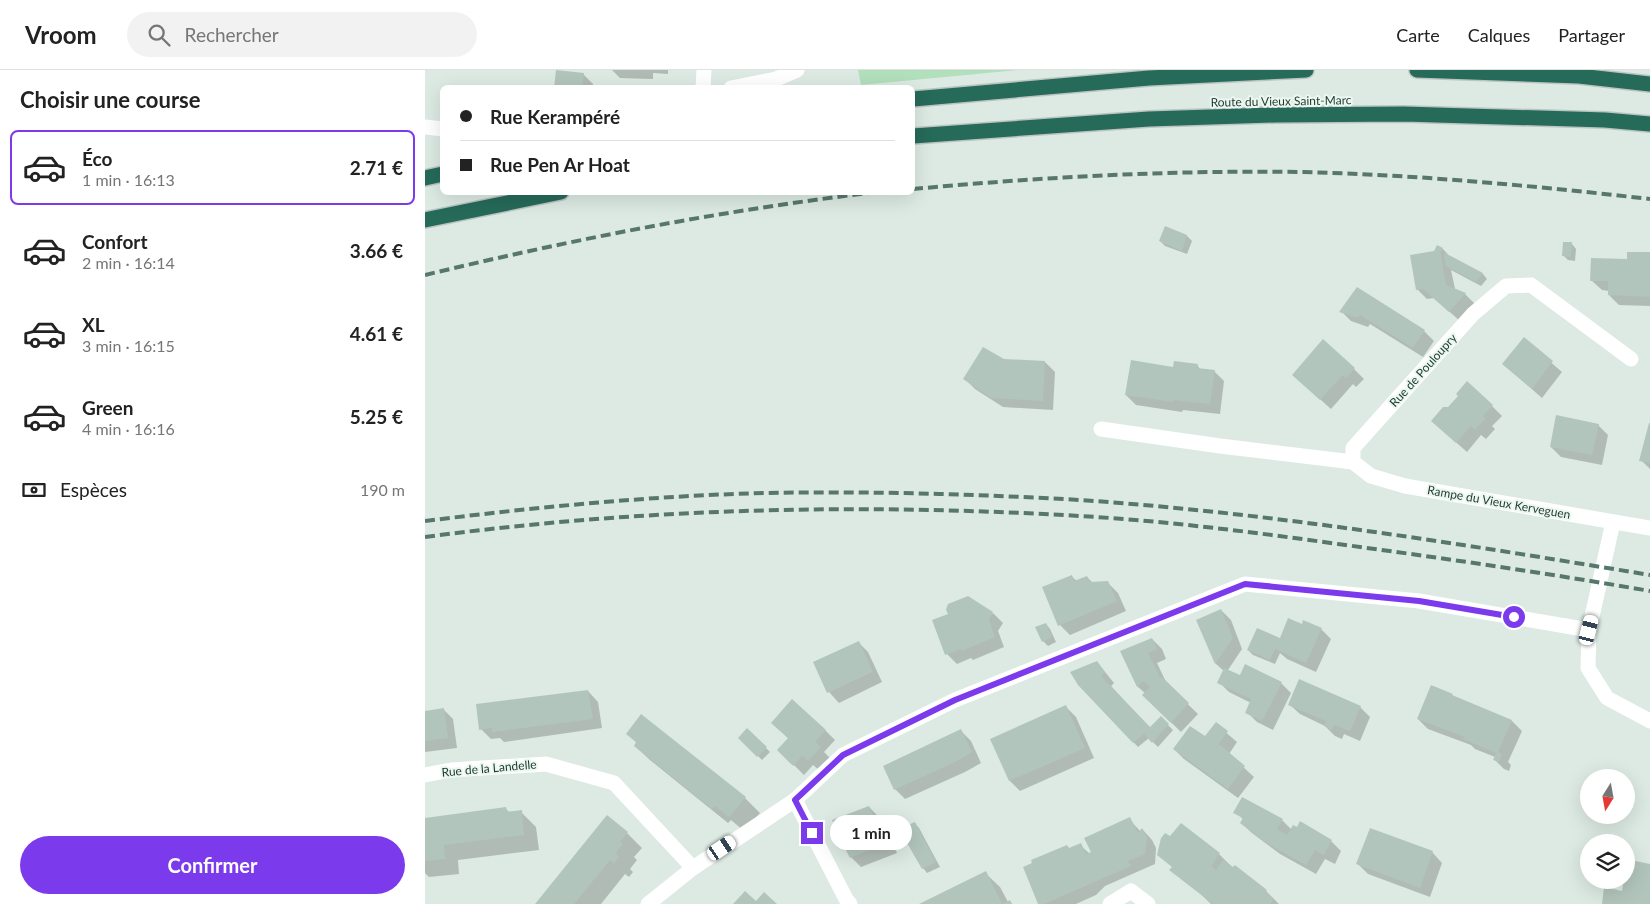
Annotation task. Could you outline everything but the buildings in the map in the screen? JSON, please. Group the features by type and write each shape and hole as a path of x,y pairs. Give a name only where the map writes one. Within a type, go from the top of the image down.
{"highway":[{"path":"915,99 1149,78 1306,70"},
{"path":"1417,70 1579,76 1650,84"},
{"name":"Route du Vieux Saint-Marc","path":"915,136 1149,119 1275,115 1404,114 1605,120 1650,124"},
{"path":"425,178 440,175"},
{"path":"425,220 546,195"}],"street":[{"path":"703,85 704,70"},
{"path":"748,85 776,80 797,70"},
{"path":"425,127 440,129"},
{"name":"Rue de Pouloupry","path":"1353,462 1353,448 1473,314 1506,286 1531,285 1631,359"},
{"path":"1101,429 1353,462"},
{"name":"Rampe du Vieux Kerveguen","path":"1353,462 1371,476 1405,486 1650,528"},
{"path":"1613,522 1589,630 1588,668 1607,698 1650,721"},
{"path":"658,901 693,868 795,800 843,755 955,700 1245,584 1419,601 1589,630"},
{"name":"Rue de la Landelle","path":"425,775 451,770 546,764 614,782 693,868"},
{"path":"795,800 845,899 850,904"},
{"path":"1110,904 1131,891 1148,904"}],"green space":[{"path":"858,70 1019,70 861,85"}],"railway":[{"path":"915,189 1108,175 1304,172 1477,182 1650,199"},
{"path":"425,275 537,249 649,227 853,195"},
{"path":"425,521 594,503 722,494 843,492 1001,496 1152,506 1294,521 1437,541 1650,575"},
{"path":"425,537 506,527 670,514 834,509 998,512 1112,518 1241,531 1455,560 1650,591"}],"route":[{"path":"812,833 795,800 843,755 955,700 1245,584 1419,601 1514,617"}]}
